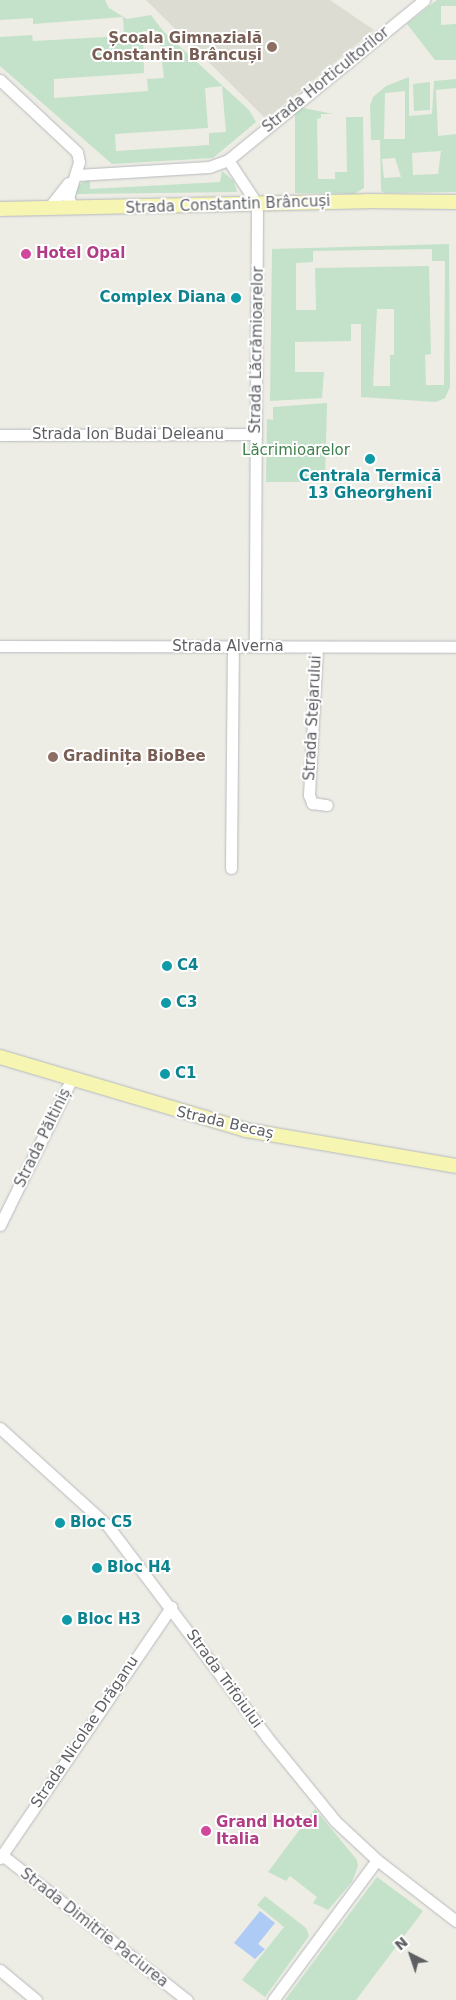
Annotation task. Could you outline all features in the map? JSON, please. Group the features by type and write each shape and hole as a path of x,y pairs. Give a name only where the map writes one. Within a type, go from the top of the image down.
{"main road":[{"name":"Strada Constantin Brâncuși","path":"0,209 456,202"},
{"name":"Strada Becaș","path":"0,1057 189,1116 246,1130 456,1166"}],"street":[{"name":"Strada Horticultorilor","path":"76,175 209,167 228,160 424,0"},
{"path":"0,80 71,143 79,156 76,175 68,198 74,208"},
{"path":"228,160 257,204"},
{"path":"48,209 76,175"},
{"name":"Strada Lăcrămioarelor","path":"255,646 257,204"},
{"name":"Strada Ion Budai Deleanu","path":"0,435 256,434"},
{"name":"Strada Alverna","path":"0,646 456,647"},
{"path":"231,868 233,647"},
{"name":"Strada Stejarului","path":"317,647 309,795 312,803 327,805"},
{"name":"Strada Păltiniș","path":"0,1225 72,1078"},
{"name":"Strada Trifoiului","path":"0,1428 108,1526 317,1800 377,1860 456,1920"},
{"name":"Strada Nicolae Drăganu","path":"1,1856 171,1607"},
{"name":"Strada Dimitrie Paciurea","path":"1,1856 187,2000"},
{"path":"273,2000 377,1860"},
{"path":"0,1970 36,2000"}],"shaded area":[{"name":"Școala Gimnazială Constantin Brâncuși","path":"146,0 330,0 374,30 266,119"}],"green space":[{"path":"0,0 105,0 109,8 127,19 151,15 164,32 249,110 256,122 213,158 112,164 0,66 0,37 32,35 33,41 124,36 123,17 33,24 33,18 0,20","holes":["143,31 158,31 164,78 147,79 148,91 54,98 54,79 144,73","222,86 226,132 209,133 209,145 116,151 115,134 208,128 205,88"]},
{"path":"437,0 456,0 456,6 441,6 441,25 456,24 456,60 435,60 407,24"},
{"path":"409,77 409,116 432,114 434,81 456,79 456,88 436,90 438,136 456,134 456,192 385,193 381,191 380,140 371,140 370,105 373,97 386,86","holes":["405,91 405,139 384,139 385,93","441,151 438,174 413,175 412,153","395,158 401,177 384,178 382,159"]},
{"path":"430,82 430,110 414,111 413,84"},
{"path":"299,107 333,114 321,114 321,118 317,119 318,179 335,179 335,172 347,172 346,117 363,117 364,188 354,194 295,193 295,110"},
{"path":"222,171 234,181 237,192 76,194 77,186 87,180 90,180 90,189 220,182"},
{"path":"449,244 450,387 445,398 436,402 361,397 361,324 351,324 351,341 295,342 295,372 324,372 322,398 270,401 272,249","holes":["432,249 432,261 445,261 444,385 426,385 425,355 431,354 429,266 315,268 316,310 296,310 296,263 313,262 313,251","377,309 394,309 394,355 390,355 390,386 373,386"]},
{"name":"Lăcrimioarelor","path":"327,403 325,482 266,482 267,419 273,420 273,407"},
{"path":"315,1809 357,1860 358,1866 352,1882 328,1910 313,1903 317,1897 290,1876 286,1881 268,1872"},
{"path":"377,1877 423,1911 356,2000 285,2000"},
{"path":"265,1896 306,1928 309,1936 265,1997 242,1980 284,1927 257,1905"}],"water":[{"path":"260,1911 275,1923 258,1944 265,1949 255,1959 234,1943"}],"place":[{"name":"Școala Gimnazială Constantin Brâncuși","path":"272,47"},
{"name":"Hotel Opal","path":"26,254"},
{"name":"Complex Diana","path":"236,298"},
{"name":"Centrala Termică 13 Gheorgheni","path":"370,459"},
{"name":"Gradinița BioBee","path":"53,757"},
{"name":"C4","path":"167,966"},
{"name":"C3","path":"166,1003"},
{"name":"C1","path":"165,1074"},
{"name":"Bloc C5","path":"60,1523"},
{"name":"Bloc H4","path":"97,1568"},
{"name":"Bloc H3","path":"67,1620"},
{"name":"Grand Hotel Italia","path":"206,1831"}]}
